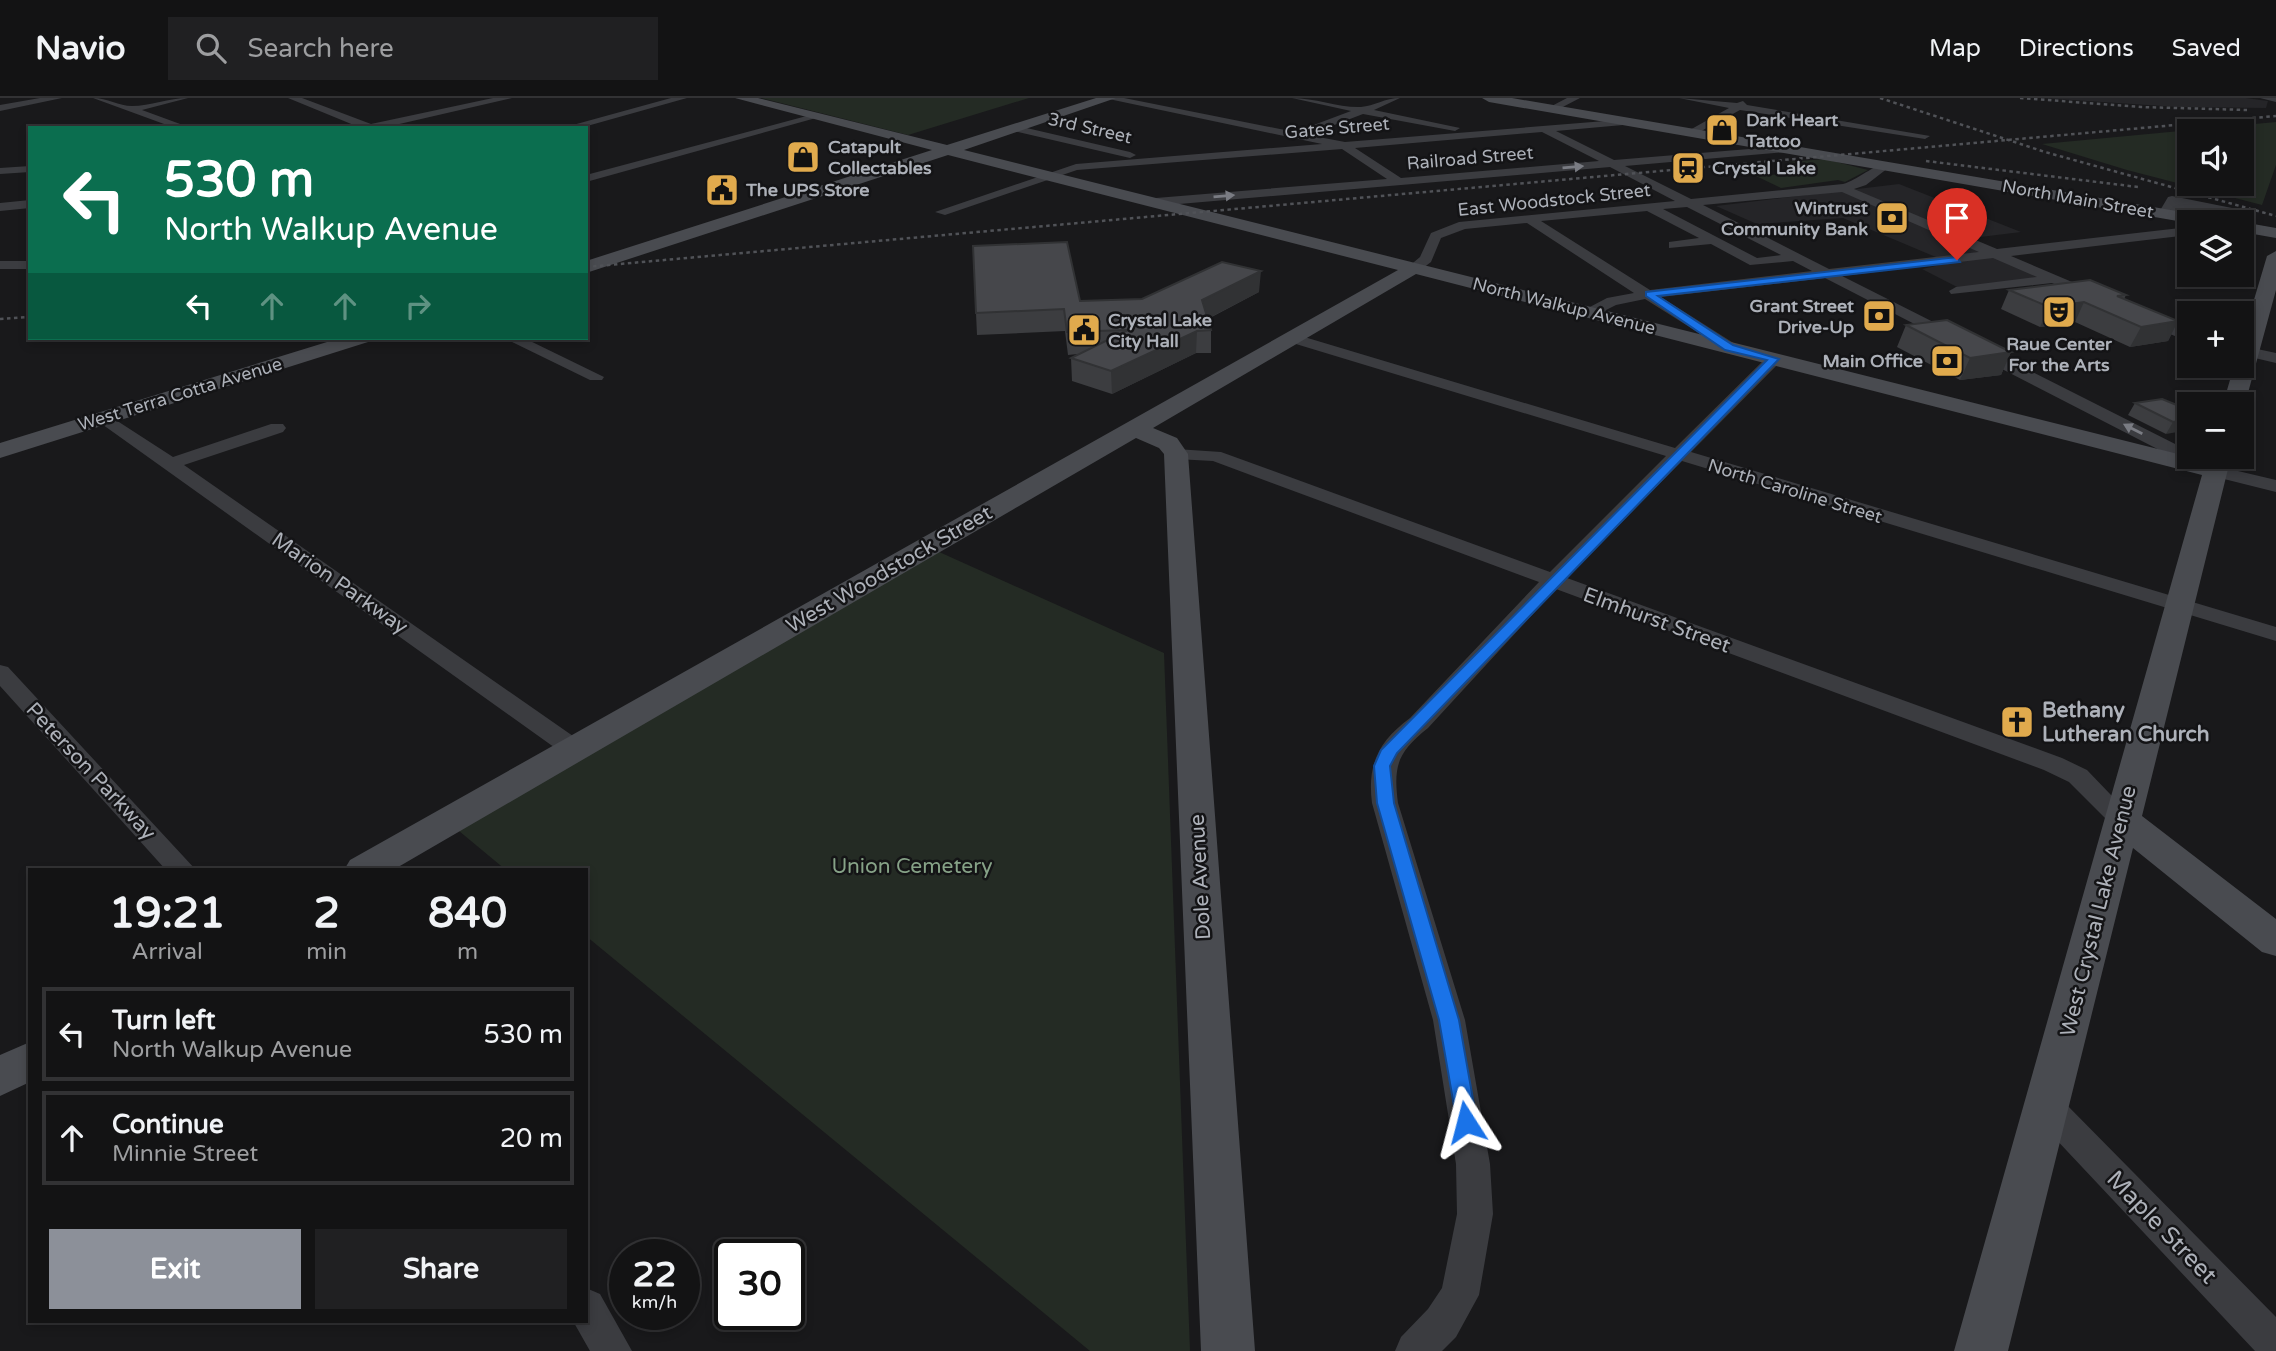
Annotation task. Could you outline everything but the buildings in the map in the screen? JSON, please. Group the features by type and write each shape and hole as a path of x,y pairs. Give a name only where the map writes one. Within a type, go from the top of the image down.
{"street":[{"path":"0,108 57,98"},
{"path":"98,98 180,126"},
{"path":"132,109 183,98"},
{"path":"293,98 365,126"},
{"path":"373,126 507,98"},
{"path":"575,126 682,98"},
{"name":"North Walkup Avenue","path":"742,98 1774,359 2177,451"},
{"path":"588,266 953,151 1109,98 1344,145 1399,182"},
{"path":"1297,98 1487,134"},
{"path":"1296,136 1395,98"},
{"name":"North Main Street","path":"1489,98 2177,213"},
{"path":"1552,109 1575,98"},
{"path":"1684,98 1925,136"},
{"path":"1692,133 1753,98"},
{"path":"2265,98 2276,99"},
{"path":"588,178 818,116"},
{"name":"Gates Street","path":"941,212 1076,167 1630,122"},
{"path":"1854,138 1870,127"},
{"name":"3rd Street","path":"1018,129 1154,160"},
{"path":"1544,129 2158,442 2177,448"},
{"name":"Railroad Street","path":"1156,202 1787,149"},
{"path":"1843,188 1862,183 1884,166"},
{"path":"0,171 28,169"},
{"path":"1843,188 2105,301"},
{"name":"East Woodstock Street","path":"1414,268 1426,259 1432,241 1442,232 1463,225 1843,188"},
{"path":"2172,200 2246,215 2242,219 2166,210 2172,200"},
{"path":"0,207 28,204"},
{"path":"1648,207 1755,262 1797,257"},
{"path":"1528,218 1729,347"},
{"path":"2254,229 2276,233"},
{"path":"1591,312 1612,301 1650,294 2177,232"},
{"path":"1674,244 1714,240"},
{"path":"0,265 28,265"},
{"path":"2254,330 2275,265"},
{"name":"West Woodstock Street","path":"366,868 1414,268"},
{"path":"1956,291 2054,279"},
{"path":"2129,312 2177,332"},
{"name":"North Caroline Street","path":"1291,338 2276,634"},
{"name":"West Terra Cotta Avenue","path":"0,451 355,340"},
{"path":"516,340 596,377"},
{"path":"2254,356 2276,358"},
{"path":"1415,1351 1442,1323 1460,1295 1475,1214 1473,1164 1449,1020 1385,803 1382,766 1400,737 1419,723 1552,582 1774,359"},
{"name":"Marion Parkway","path":"105,418 574,749"},
{"path":"170,464 277,428"},
{"path":"1134,428 1168,443 1174,447 1175,454"},
{"path":"2158,442 2177,448"},
{"name":"Elmhurst Street","path":"1175,454 1215,456 2053,764 2078,776 2121,819"},
{"name":"Dole Avenue","path":"1175,454 1228,1351"},
{"name":"West Crystal Lake Avenue","path":"1981,1351 2048,1108 2121,819 2179,606 2206,469"},
{"path":"2235,469 2276,486"},
{"name":"Peterson Parkway","path":"0,672 180,868"},
{"path":"2121,819 2276,941"},
{"path":"0,1077 28,1061"},
{"name":"Maple Street","path":"2048,1108 2276,1345"},
{"path":"588,1310 612,1351"}],"shaded area":[{"path":"2041,98 2246,98 2268,101 2266,108 2178,107"},
{"path":"1899,184 2021,232 1956,240 2044,279 1959,288 1922,269 1950,263 1843,218 1757,224 1716,206"}],"green space":[{"path":"761,98 1029,98 908,135"},
{"path":"2276,122 2276,165 2262,205 2227,196 2254,196 2254,124"},
{"path":"2177,131 2177,183 2042,144"},
{"path":"1825,159 1868,170 1845,182 1838,180 1781,188 1756,176 1813,172 1788,162"},
{"name":"Union Cemetery","path":"937,551 1164,653 1190,1351 1090,1351 588,938 588,868 504,868 453,826"}],"railway":[{"path":"1880,98 2008,140"},
{"path":"2020,98 2141,107 2247,110"},
{"path":"2008,140 2276,116"},
{"path":"588,267 2008,140"},
{"path":"2008,140 2276,216"},
{"path":"1926,161 2138,187"},
{"path":"0,319 28,317"}],"place":[{"name":"Dark Heart Tattoo","path":"1722,130"},
{"name":"Catapult Collectables","path":"803,157"},
{"name":"Crystal Lake","path":"1688,168"},
{"name":"The UPS Store","path":"722,190"},
{"name":"Wintrust Community Bank","path":"1892,218"},
{"name":"Raue Center For the Arts","path":"2059,312"},
{"name":"Grant Street Drive-Up","path":"1879,316"},
{"name":"Crystal Lake City Hall","path":"1084,330"},
{"name":"Main Office","path":"1947,361"},
{"name":"Bethany Lutheran Church","path":"2017,722"}],"route":[{"path":"1466,1122 1449,1020 1385,803 1381,782 1382,766 1390,750 1400,737 1419,723 1568,565 1774,359 1729,347 1650,294 1957,260"}]}
